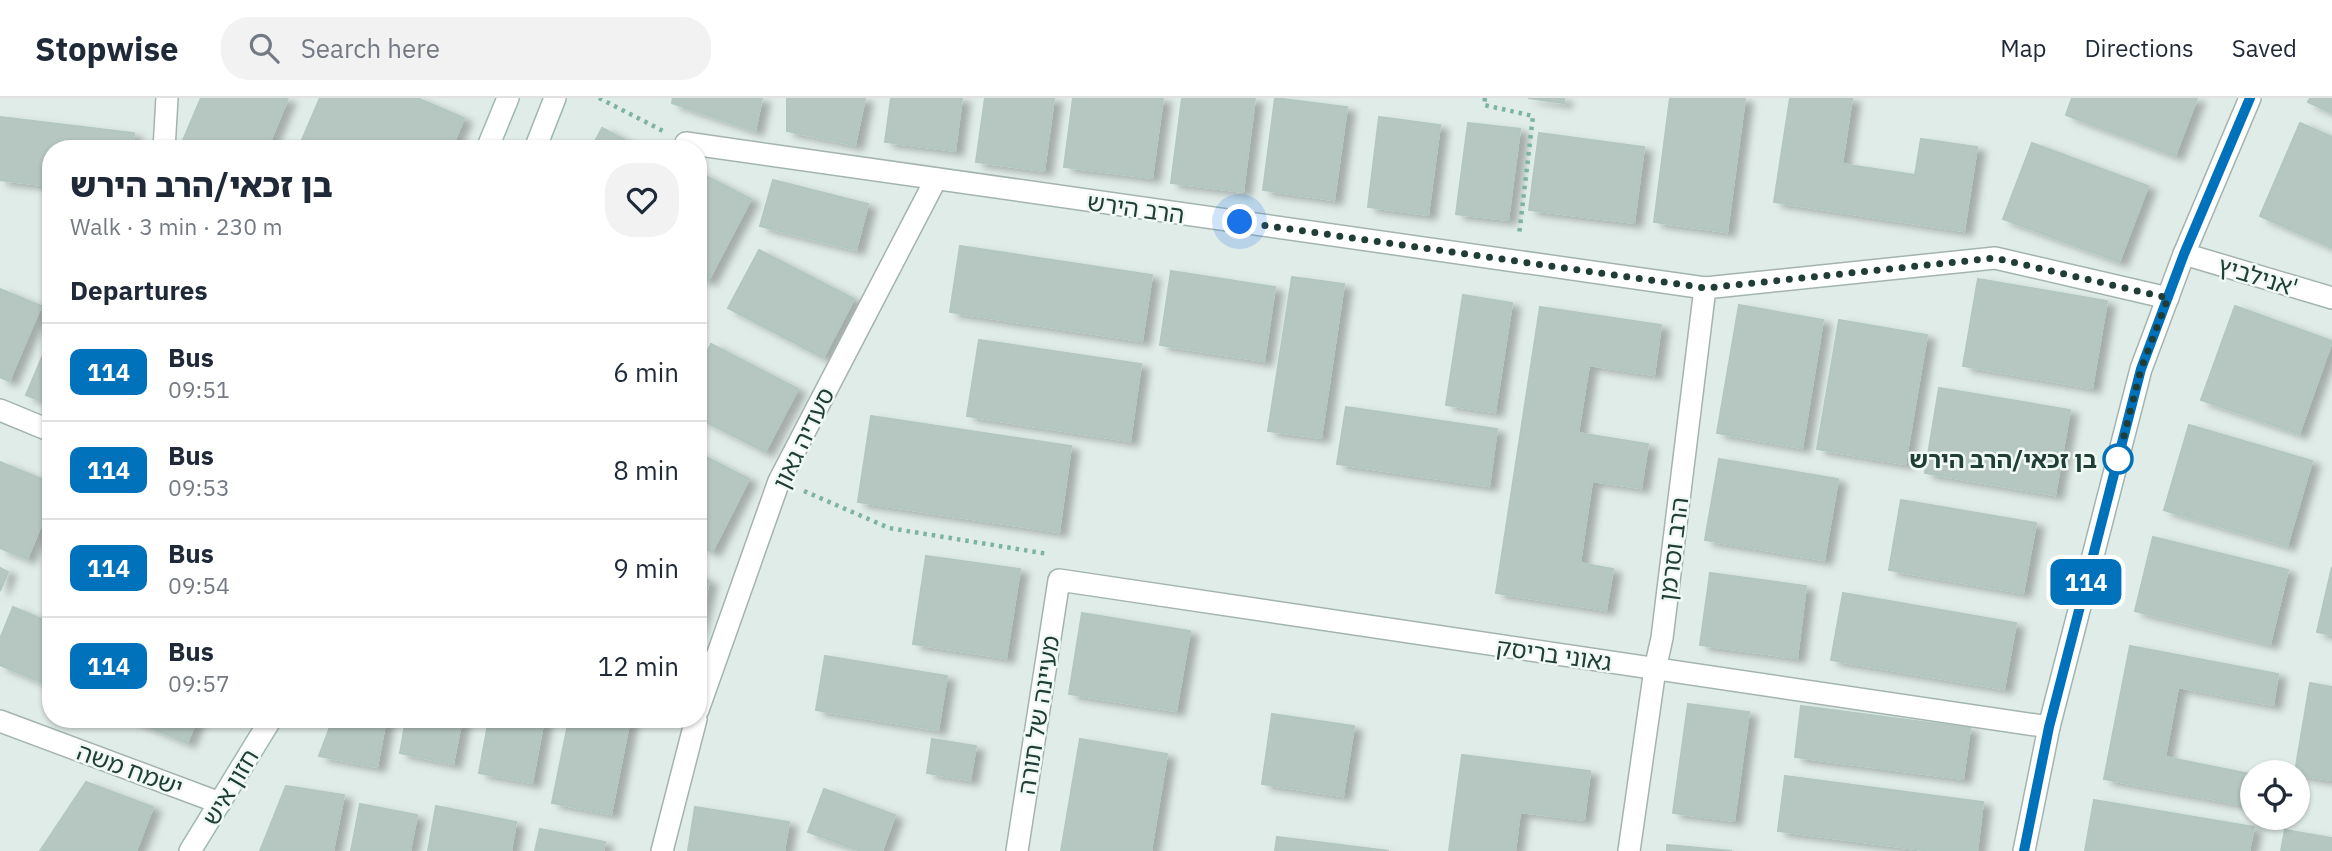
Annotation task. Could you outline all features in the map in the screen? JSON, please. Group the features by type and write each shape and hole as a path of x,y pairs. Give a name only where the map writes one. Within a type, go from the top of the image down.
{"street":[{"path":"165,140 167,98"},
{"path":"491,140 508,98"},
{"path":"539,140 555,98"},
{"path":"2024,851 2049,727 2141,369 2184,254 2250,98"},
{"name":"הרב הירש","path":"707,146 1706,288 1995,258 2168,298"},
{"name":"סעדיה גאון","path":"707,682 779,481 936,179"},
{"name":"אנילביץ'","path":"2184,254 2332,298"},
{"name":"הרב וסרמן","path":"1629,851 1655,669 1662,638 1706,288"},
{"path":"0,410 42,427"},
{"name":"גאוני בריסק","path":"1059,580 2049,727"},
{"name":"מעיינה של תורה","path":"1017,851 1059,580"},
{"name":"ישמח משה","path":"0,721 220,803"},
{"name":"חזון איש","path":"190,851 265,728"},
{"name":"סעדיה גאון","path":"662,851 693,728"}],"path":[{"path":"599,98 680,140"},
{"path":"1485,98 1484,105 1533,116 1516,262"},
{"path":"779,481 889,528 1050,555 1059,580"}],"building":[{"path":"201,98 288,98 271,140 183,140"},
{"path":"320,98 417,98 464,118 455,140 302,140"},
{"path":"673,98 762,98 755,131 672,103"},
{"path":"787,98 865,98 855,145 787,131"},
{"path":"891,98 962,98 955,151 885,142"},
{"path":"985,98 1054,98 1044,171 976,162"},
{"path":"1073,98 1163,98 1152,178 1064,167"},
{"path":"1182,98 1255,98 1243,192 1171,183"},
{"path":"1275,98 1347,107 1334,200 1263,190"},
{"path":"1528,98 1564,98 1564,103"},
{"path":"1670,98 1745,98 1727,232 1654,222"},
{"path":"1790,98 1852,98 1842,164 1915,175 1921,139 1977,147 1964,231 1774,202"},
{"path":"2072,98 2197,98 2175,156 2066,115"},
{"path":"2310,98 2332,98 2332,113 2308,102"},
{"path":"0,117 134,133 133,140 42,140 42,185 0,180"},
{"path":"1379,117 1440,125 1428,215 1368,207"},
{"path":"1468,123 1520,129 1508,220 1456,214"},
{"path":"2300,123 2332,137 2332,248 2260,216"},
{"path":"602,128 625,140 596,140"},
{"path":"1539,133 1644,147 1634,223 1529,210"},
{"path":"2032,143 2148,186 2119,262 2003,219"},
{"path":"707,177 751,199 707,281"},
{"path":"773,180 868,204 856,250 760,226"},
{"path":"960,246 1152,275 1142,341 950,312"},
{"path":"759,250 854,299 823,358 728,308"},
{"path":"1171,271 1275,287 1264,361 1160,345"},
{"path":"1292,277 1344,284 1321,438 1268,431"},
{"path":"1978,279 2107,301 2092,388 1963,366"},
{"path":"0,289 41,306 9,381 0,377"},
{"path":"1463,295 1512,303 1495,412 1446,405"},
{"path":"1739,305 1823,320 1802,448 1717,433"},
{"path":"2235,306 2332,341 2299,434 2201,400"},
{"path":"1540,307 1661,325 1654,375 1589,365 1578,433 1648,444 1641,488 1592,481 1580,563 1613,569 1606,610 1496,593"},
{"path":"1839,320 1927,335 1905,464 1817,449"},
{"path":"979,340 1141,364 1130,441 967,416"},
{"path":"711,344 798,389 765,452 707,423 707,352"},
{"path":"42,357 42,401 26,395"},
{"path":"1939,388 2070,410 2055,495 1925,473"},
{"path":"1346,407 1497,429 1489,486 1337,464"},
{"path":"871,416 1071,446 1059,532 858,502"},
{"path":"2189,425 2312,461 2287,546 2164,510"},
{"path":"707,458 749,479 712,552 707,550"},
{"path":"1719,459 1838,479 1824,560 1705,540"},
{"path":"0,462 42,479 42,523 27,559 0,548"},
{"path":"1901,500 2036,523 2023,593 1889,570"},
{"path":"2153,537 2288,570 2270,644 2135,611"},
{"path":"926,556 1020,569 1006,658 913,644"},
{"path":"2332,567 2332,635 2317,632"},
{"path":"0,568 8,572 0,591"},
{"path":"1710,573 1806,586 1797,658 1700,645"},
{"path":"1843,593 2016,623 2004,689 1831,660"},
{"path":"13,607 42,619 42,682 0,665 0,639"},
{"path":"1082,613 1190,631 1176,711 1069,694"},
{"path":"2130,646 2278,674 2273,705 2178,687 2165,757 2240,772 2240,804 2104,779"},
{"path":"825,656 947,676 938,730 816,710"},
{"path":"2310,683 2332,687 2332,780 2310,777 2310,760 2297,760"},
{"path":"1688,704 1749,712 1734,821 1673,813"},
{"path":"1801,706 1970,728 1963,779 1795,757"},
{"path":"1272,714 1354,726 1343,796 1262,784"},
{"path":"151,728 193,728 187,743"},
{"path":"330,728 384,728 377,767 319,756"},
{"path":"404,728 460,728 453,764 400,753"},
{"path":"487,728 542,728 532,783 479,773"},
{"path":"567,728 628,728 611,814 552,803"},
{"path":"932,739 976,746 970,780 927,773"},
{"path":"1080,739 1167,754 1151,851 1061,851"},
{"path":"1462,755 1590,771 1584,820 1520,812 1515,851 1449,851"},
{"path":"1785,776 1983,802 1977,851 1932,851 1778,831"},
{"path":"86,782 153,807 136,851 40,851"},
{"path":"286,786 344,795 333,851 260,851"},
{"path":"824,789 895,815 882,851 860,851 808,832"},
{"path":"2094,800 2240,825 2240,830 2253,830 2249,851 2085,851"},
{"path":"360,804 417,815 410,851 351,851"},
{"path":"436,806 516,822 511,851 428,851"},
{"path":"695,807 789,822 784,851 688,851"},
{"path":"540,829 605,842 603,851 535,851"},
{"path":"2285,830 2332,838 2332,851 2281,851"},
{"path":"1277,837 1389,851 1275,851"},
{"path":"1667,845 1732,851 1667,851"}],"bus line":[{"name":"114","path":"2024,851 2049,727 2141,369 2184,254 2250,98"}],"place":[{"name":"בן זכאי/הרב הירש","path":"2118,459"}],"route":[{"path":"1240,222 1706,288 1995,258 2168,298 2141,369 2115,471 2118,459"}]}
